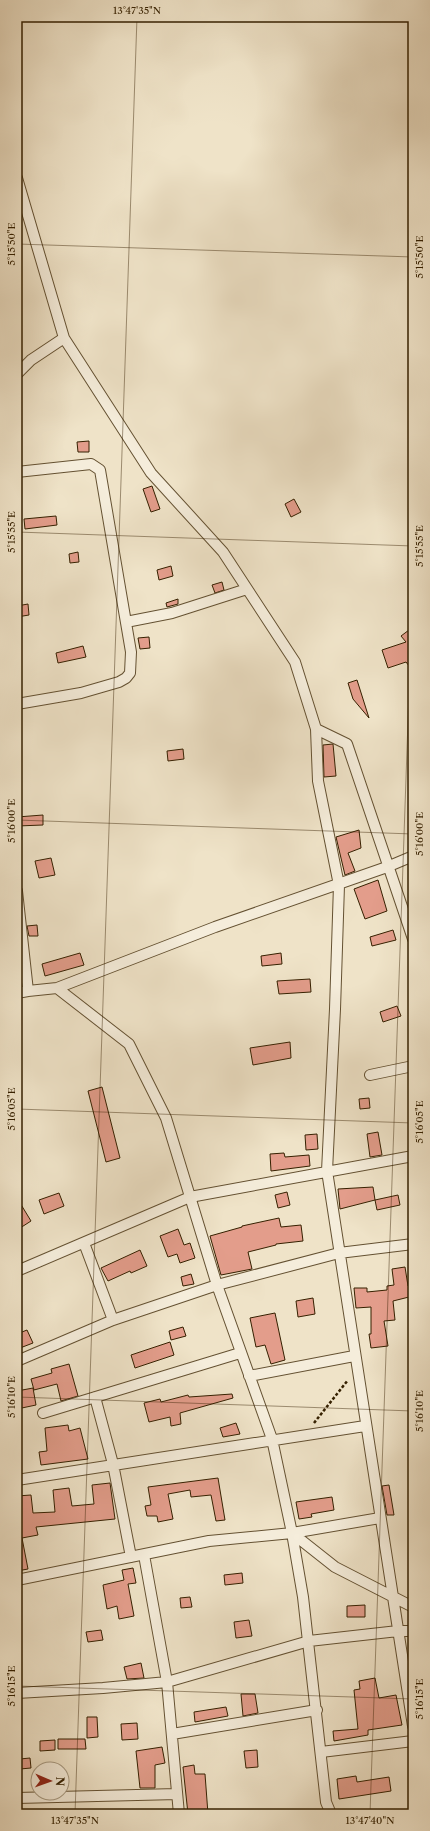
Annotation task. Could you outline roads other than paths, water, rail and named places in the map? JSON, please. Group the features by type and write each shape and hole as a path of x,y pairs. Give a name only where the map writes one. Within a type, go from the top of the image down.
{"street":[{"path":"17,178 64,338 151,473 223,552 295,662 316,729 318,781 339,885 335,1009 326,1171 413,1726"},
{"path":"17,374 31,360 64,338"},
{"path":"17,472 91,464 100,470 131,652 130,673 126,678 119,682 81,693 17,704"},
{"path":"126,622 172,613 247,588"},
{"path":"316,729 347,744 413,939"},
{"path":"17,994 28,991 57,988 215,927 388,868 413,856"},
{"path":"17,891 28,991"},
{"path":"57,988 129,1044 166,1118 217,1284 240,1353 272,1440 292,1533 309,1641 327,1814"},
{"path":"370,1075 413,1066"},
{"path":"17,1271 190,1197 413,1156"},
{"path":"84,1242 113,1320"},
{"path":"17,1361 113,1320 217,1284 339,1253 413,1244"},
{"path":"43,1413 240,1353"},
{"path":"249,1376 354,1356"},
{"path":"95,1397 113,1464 131,1557"},
{"path":"17,1480 365,1426"},
{"path":"17,1580 210,1541 292,1533 380,1518"},
{"path":"292,1533 335,1567 413,1607"},
{"path":"144,1555 167,1682 179,1814"},
{"path":"17,1693 103,1688 167,1682 309,1641 413,1630"},
{"path":"172,1734 317,1710"},
{"path":"321,1752 413,1741"},
{"path":"17,1798 177,1794"},
{"path":"326,1802 331,1814"}]}
